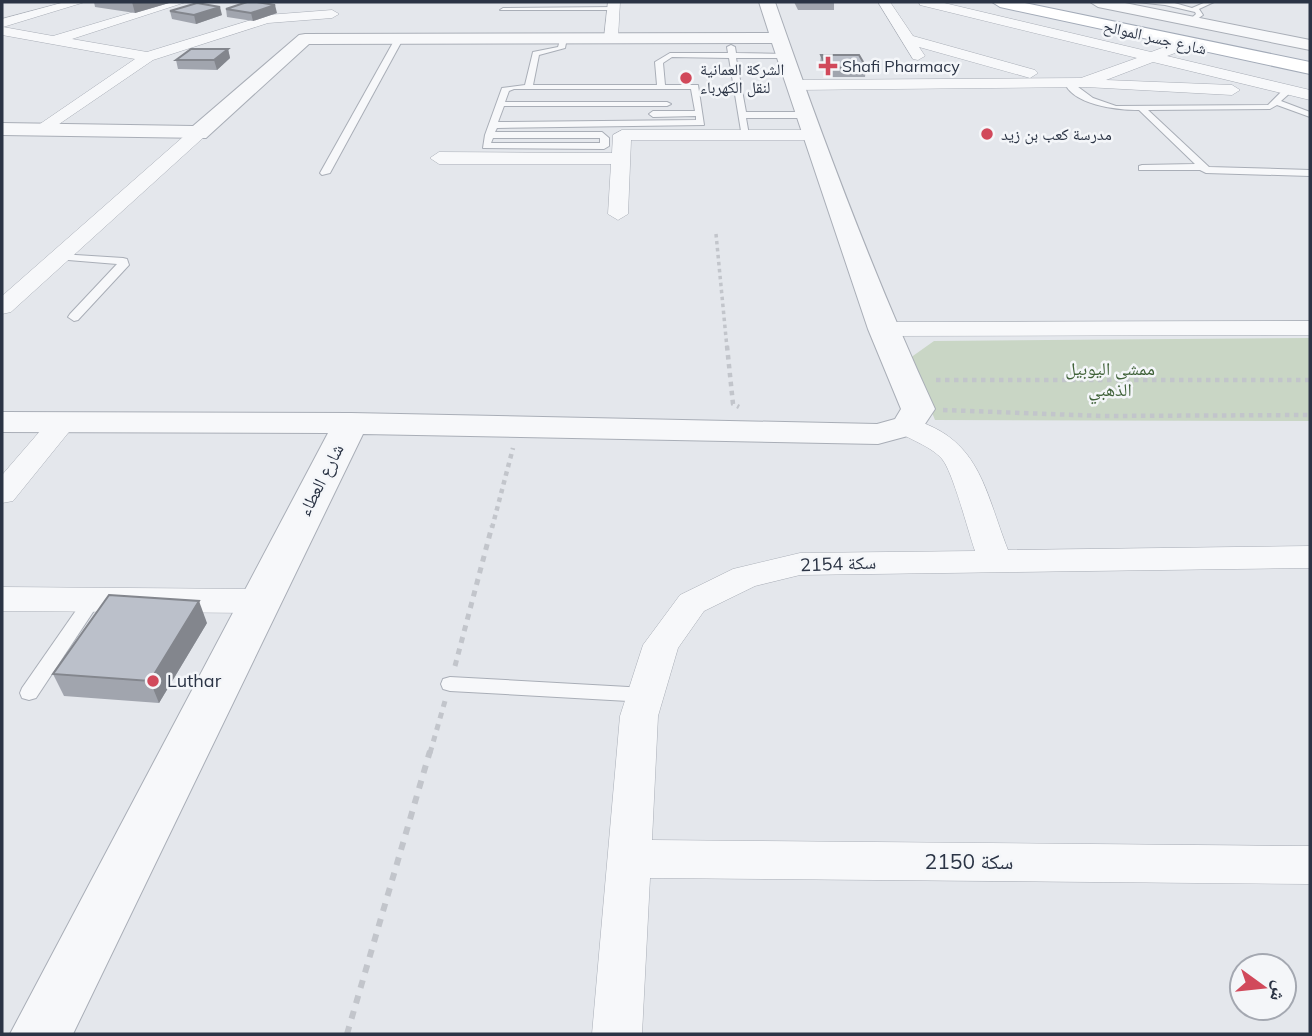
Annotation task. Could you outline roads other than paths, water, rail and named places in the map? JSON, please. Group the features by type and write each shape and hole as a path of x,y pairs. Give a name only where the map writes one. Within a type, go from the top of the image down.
{"main road":[{"name":"شارع جسر الموالح","path":"1000,2 1186,44 1310,68"},
{"name":"شارع جسر الموالح","path":"1026,2 1310,61"},
{"path":"1271,39 1282,50 1310,61"}],"street":[{"path":"2,23 79,2"},
{"path":"52,40 180,2"},
{"path":"3,307 346,2"},
{"path":"767,2 791,61 808,125 913,418 957,457 996,562"},
{"path":"884,2 907,38 916,63 936,84"},
{"path":"925,2 1152,58 1282,96"},
{"path":"1098,2 1192,16 1271,39 1310,45"},
{"path":"611,38 614,6"},
{"path":"43,130 148,57 267,19 332,14"},
{"path":"2,31 148,57"},
{"path":"304,39 611,38 731,47 791,61 936,84 1075,83 1310,96"},
{"path":"907,38 1075,83 1186,44"},
{"path":"618,214 622,135 745,135 808,125"},
{"path":"2,129 198,133"},
{"path":"439,158 621,159"},
{"path":"883,329 1310,328"},
{"name":"شارع العطاء","path":"41,1034 258,601 351,423 878,434 913,418"},
{"path":"2,422 351,423"},
{"path":"2,494 64,422"},
{"name":"سكة 2154","path":"617,1034 639,716 661,645 692,603 745,577 800,564 1310,557"},
{"path":"2,599 258,601"},
{"name":"سكة 2150","path":"629,859 1310,865"}],"lane":[{"path":"1140,2 1166,3 1192,16 1211,2"},
{"path":"503,10 614,6"},
{"path":"528,87 536,54 561,48 563,38"},
{"path":"325,173 399,39"},
{"path":"661,86 661,58 731,47 745,135"},
{"path":"1075,83 1098,105 1141,108 1270,107 1282,96 1310,115"},
{"path":"489,135 602,135 605,138 604,146 489,148 486,146 489,135 501,100 505,90 513,87 695,87 698,104"},
{"path":"501,100 698,104"},
{"path":"494,120 698,104"},
{"path":"1141,108 1201,167"},
{"path":"742,115 808,125"},
{"path":"1142,168 1201,167 1230,173 1310,173"},
{"path":"60,257 123,261 123,265 74,317"},
{"path":"29,693 92,600"},
{"path":"450,684 646,695"}],"place":[{"name":"Shafi Pharmacy","path":"828,66"},
{"name":"الشرکة العمانیة لنقل الکهرباء","path":"686,78"},
{"name":"مدرسة كعب بن زيد","path":"987,134"},
{"name":"Luthar","path":"153,681"}],"park label":[{"name":"ممشى اليوبيل الذهبي","path":"1110,379"}]}
